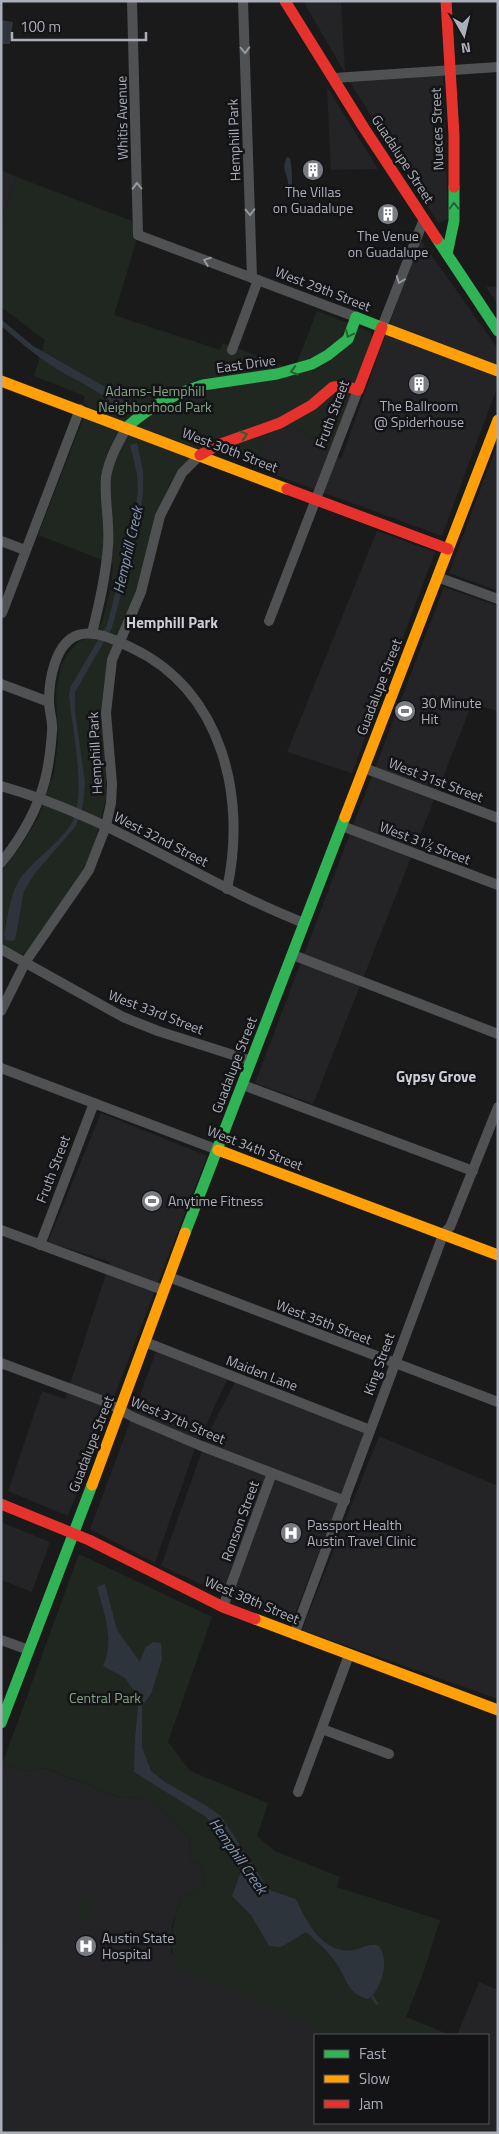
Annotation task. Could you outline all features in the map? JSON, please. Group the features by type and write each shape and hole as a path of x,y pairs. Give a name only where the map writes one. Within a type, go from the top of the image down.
{"main road":[{"name":"Guadalupe Street","path":"285,1 498,331"},
{"name":"Nueces Street","path":"446,1 454,135 454,220 447,254"},
{"name":"West 29th Street","path":"356,317 498,371"},
{"name":"East Drive","path":"127,427 141,413 188,390 203,385 278,375 300,369 343,344 348,339 356,317"},
{"name":"Fruth Street","path":"358,390 382,327"},
{"name":"West 30th Street","path":"1,381 80,409 448,549"},
{"path":"200,455 218,445 280,423 312,404 334,387 345,386 358,390"},
{"name":"Guadalupe Street","path":"1,1723 120,1411 163,1290 498,420"},
{"name":"West 34th Street","path":"218,1150 498,1255"},
{"name":"West 38th Street","path":"1,1504 73,1532 223,1607 498,1710"}],"street":[{"name":"Whitis Avenue","path":"132,1 138,235"},
{"name":"Hemphill Park","path":"232,350 255,279 243,1"},
{"path":"334,78 498,67"},
{"name":"Fruth Street","path":"382,327 424,219"},
{"name":"West 29th Street","path":"138,235 356,317"},
{"name":"Fruth Street","path":"269,621 358,390"},
{"path":"2,613 80,409"},
{"path":"100,636 109,528 107,475 110,461 127,427"},
{"name":"Hemphill Park","path":"1,1011 26,961 89,870 106,826 111,803 112,784 106,712 111,669 119,642 141,592 160,516 182,473 200,455"},
{"path":"1,541 25,550"},
{"path":"437,576 498,599"},
{"path":"1,863 16,845 28,825 40,798 50,754 52,729 49,702 55,664 64,645 77,635 100,636 119,642 139,652 171,673 197,701 212,727 228,773 235,823 235,845 227,889"},
{"path":"1,684 49,702"},
{"name":"West 31st Street","path":"364,768 498,818"},
{"name":"West 32nd Street","path":"1,786 40,798 106,826 162,853 227,889 274,912 304,923"},
{"name":"West 31½ Street","path":"342,826 498,885"},
{"name":"West 33rd Street","path":"1,949 26,961 101,1006 124,1017 252,1061"},
{"path":"293,955 498,1034"},
{"name":"West 34th Street","path":"1,1068 218,1150"},
{"path":"243,1084 473,1171"},
{"name":"Fruth Street","path":"40,1245 94,1103"},
{"name":"King Street","path":"294,1635 443,1234 450,1227 498,1106"},
{"path":"1,1230 163,1290"},
{"name":"West 35th Street","path":"168,1277 498,1402"},
{"name":"Maiden Lane","path":"145,1342 370,1430"},
{"name":"West 37th Street","path":"1,1363 106,1402 120,1411 345,1501"},
{"name":"Ronson Street","path":"223,1607 272,1473"},
{"path":"1,1640 29,1650"},
{"path":"298,1792 350,1655"},
{"path":"322,1729 389,1754"}],"shaded area":[{"path":"303,1 341,1 345,73"},
{"path":"443,74 448,219 438,223 348,79"},
{"path":"327,87 378,169 331,170"},
{"path":"1,170 17,177 1,221"},
{"path":"420,239 498,349 498,385 442,536 256,468 263,436 292,425 341,459"},
{"path":"498,286 498,305 486,287"},
{"path":"498,442 498,591 449,573"},
{"path":"377,531 435,552 352,773 287,752"},
{"path":"444,587 498,606 498,711 472,704 313,1104 255,1083"},
{"path":"101,1113 207,1156 68,1516 8,1491 42,1391 65,1399 110,1262 48,1242"},
{"path":"156,1352 228,1378 194,1451 155,1563 90,1529"},
{"path":"236,1380 365,1434 291,1624 161,1566 208,1434"},
{"path":"379,1436 498,1486 498,1699 302,1630"},
{"path":"1,1522 50,1542 32,1592 1,1580"},
{"name":"Austin State Hospital","path":"3,1762 24,1771 44,1768 122,1798 138,1797 151,1801 174,1820 189,1838 191,1861 199,1864 205,1873 202,1888 181,1898 172,1925 171,1953 307,2023 319,2034 314,2034 314,2124 489,2124 489,2034 457,2034 479,1982 498,1990 498,2133 1,2133"}],"green space":[{"name":"Adams-Hemphill Neighborhood Park","path":"17,177 132,221 136,242 114,315 220,350 223,343 294,370 317,311 371,332 373,341 331,452 292,425 263,436 256,468 208,445 199,448 170,483 159,509 142,578 102,707 106,799 93,849 82,874 25,953 22,954 1,945 1,872 38,818 54,773 58,742 56,692 61,665 68,653 78,642 93,635 102,622 111,588 113,564 38,535 88,406 83,403 85,396 34,376 45,340 1,307 1,221"},
{"name":"Central Park","path":"79,1554 212,1617 168,1742 190,1771 268,1803 257,1836 275,1851 340,1877 337,1887 440,1920 423,1974 406,2017 448,2034 319,2034 307,2023 175,1966 172,1940 178,1907 181,1898 202,1888 205,1873 199,1864 191,1861 189,1838 174,1820 151,1801 138,1797 122,1798 45,1768 24,1771 3,1762"},
{"path":"84,1893 95,1897 86,1920 75,1916"}],"water":[{"path":"1,20 13,22 10,44 2,44"},
{"path":"287,157 291,161 292,186 288,186 284,166"},
{"path":"1,319 33,346 114,392 128,409 121,413 107,399 40,358 1,326"},
{"path":"137,443 143,471 143,492 140,518 130,564 136,568 128,568 112,628 75,692 75,711 85,783 83,804 76,826 35,873 24,891 15,940 6,940 4,935 8,912 18,882 28,869 65,833 75,814 79,781 69,693 71,686 107,625 133,525 138,491 137,474 130,445"},
{"path":"105,1584 117,1630 140,1662 145,1648 153,1642 161,1643 162,1659 151,1694 142,1706 142,1747 151,1771 165,1782 221,1816 269,1890 296,1899 305,1917 324,1942 342,1950 353,1950 372,1945 379,1946 384,1959 383,1974 377,1989 368,1999 355,1993 331,1956 306,1932 281,1947 269,1946 251,1915 232,1896 243,1866 206,1817 134,1772 139,1698 125,1678 103,1666 108,1647 108,1637 97,1587"}],"waterway":[{"name":"Hemphill Creek","path":"372,1996 377,2004"}],"traffic: fast":[{"path":"447,254 454,221 454,187"},
{"path":"437,239 498,331"},
{"path":"127,427 153,407 172,397 203,385 277,374 312,364 328,355 348,339 356,317 389,330"},
{"path":"185,1233 345,817"},
{"path":"1,1723 92,1485"}],"traffic: slow":[{"path":"389,330 498,371"},
{"path":"1,381 287,489"},
{"path":"345,817 498,420"},
{"path":"218,1150 498,1255"},
{"path":"92,1485 185,1233"},
{"path":"255,1619 498,1710"}],"traffic: jam":[{"path":"285,1 364,128 437,239"},
{"path":"446,1 454,135 454,187"},
{"path":"200,455 218,445 280,423 312,405 333,387 345,386 358,390 382,327"},
{"path":"287,489 448,549"},
{"path":"1,1504 89,1540 223,1607 255,1619"}],"place":[{"name":"The Villas on Guadalupe","path":"313,170"},
{"name":"The Venue on Guadalupe","path":"388,214"},
{"name":"The Ballroom @ Spiderhouse","path":"419,384"},
{"name":"30 Minute Hit","path":"405,711"},
{"name":"Anytime Fitness","path":"152,1201"},
{"name":"Passport Health Austin Travel Clinic","path":"291,1533"},
{"name":"Austin State Hospital","path":"86,1946"}],"district":[{"name":"Hemphill Park","path":"172,623"},
{"name":"Gypsy Grove","path":"436,1077"}]}
